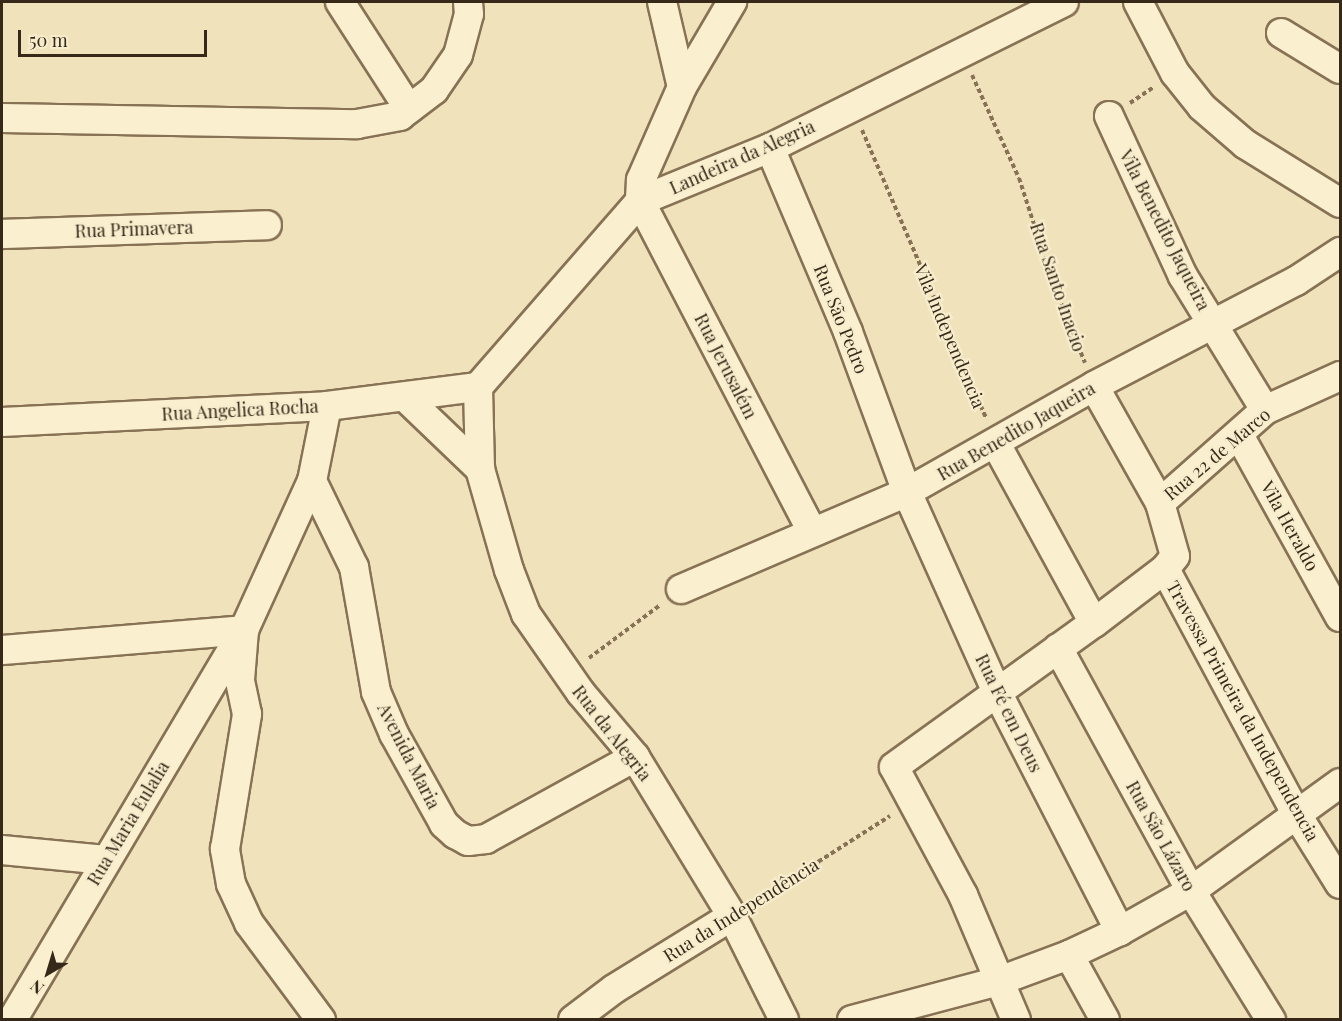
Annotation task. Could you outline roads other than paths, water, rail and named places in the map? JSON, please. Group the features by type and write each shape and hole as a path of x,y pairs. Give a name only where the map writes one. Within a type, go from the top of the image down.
{"street":[{"path":"340,2 404,112"},
{"path":"2,118 357,124 404,112 434,90 458,55 469,14 468,2"},
{"path":"662,2 682,87"},
{"path":"640,201 641,180 682,87 732,2"},
{"name":"Landeira da Alegria","path":"478,387 640,201 770,148 963,55 1064,2"},
{"path":"1138,2 1175,73 1202,107 1245,144 1341,203"},
{"path":"1281,33 1341,69"},
{"name":"Vila Benedito Jaqueira","path":"1109,116 1162,234 1213,325 1265,410"},
{"name":"Rua São Pedro","path":"770,148 848,333 907,492"},
{"name":"Rua Jerusalém","path":"640,201 812,531"},
{"name":"Rua Primavera","path":"2,234 267,225"},
{"name":"Rua Benedito Jaqueira","path":"681,589 907,492 996,444 1094,386 1296,281 1341,252"},
{"name":"Rua 22 de Marco","path":"1160,503 1265,410 1341,376"},
{"path":"1016,1020 963,895 895,774 898,762 1094,623 1170,562 1160,503 1094,386"},
{"name":"Rua Angelica Rocha","path":"2,422 327,406 478,387"},
{"name":"Rua da Alegria","path":"478,387 480,469 509,570 526,614 567,675 635,757 732,916 784,1020"},
{"path":"405,397 480,469"},
{"path":"321,1020 249,923 231,884 225,849 247,714 240,680 244,630 312,481 327,406"},
{"name":"Vila Heraldo","path":"1239,435 1341,617"},
{"path":"996,444 1094,623"},
{"name":"Avenida Maria","path":"312,481 354,567 376,692 399,744 444,824 455,834 468,841 486,839 635,757"},
{"name":"Rua Fé em Deus","path":"907,492 996,692 1120,931"},
{"name":"Travessa Primeira da Independencia","path":"1170,562 1296,815 1341,884"},
{"path":"2,650 244,630"},
{"name":"Rua Maria Eulalia","path":"11,1016 244,630"},
{"name":"Rua São Lázaro","path":"1058,648 1191,891 1271,1020"},
{"path":"852,1020 999,981 1069,955 1120,931 1191,891 1341,783"},
{"path":"2,850 106,860"},
{"name":"Rua da Independência","path":"573,1020 614,989 732,916"},
{"path":"1069,955 1105,1020"}]}
